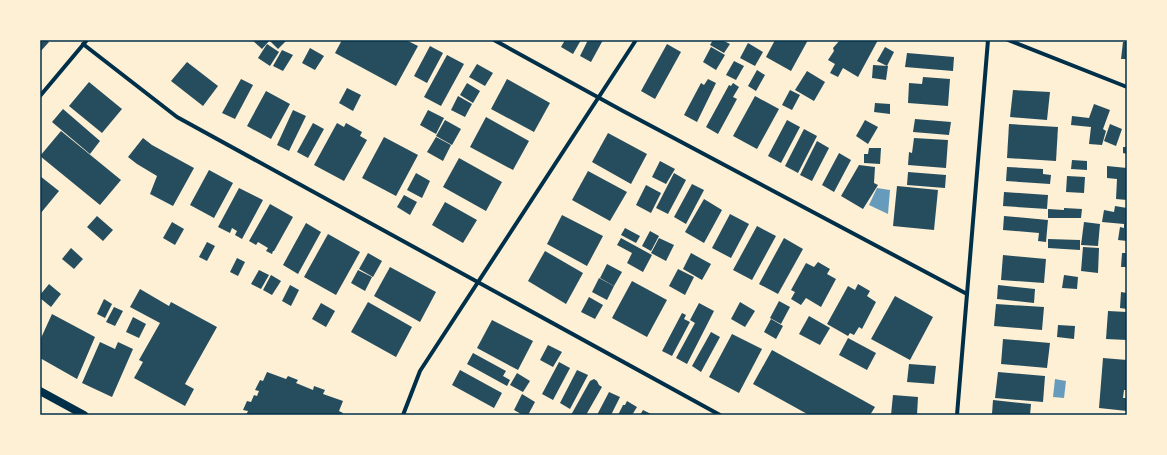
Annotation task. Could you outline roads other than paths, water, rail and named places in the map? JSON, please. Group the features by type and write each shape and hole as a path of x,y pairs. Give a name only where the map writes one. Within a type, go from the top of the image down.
{"main road":[{"path":"40,391 84,415"}],"street":[{"path":"40,96 87,40"},
{"path":"494,40 967,294"},
{"path":"403,415 420,371 636,40"},
{"path":"957,415 988,40"},
{"path":"1008,40 1127,87"},
{"path":"83,44 177,117 720,415"}],"water":[{"path":"877,188 890,190 888,214 869,205"},
{"path":"1055,379 1066,381 1064,398 1053,397"}]}
